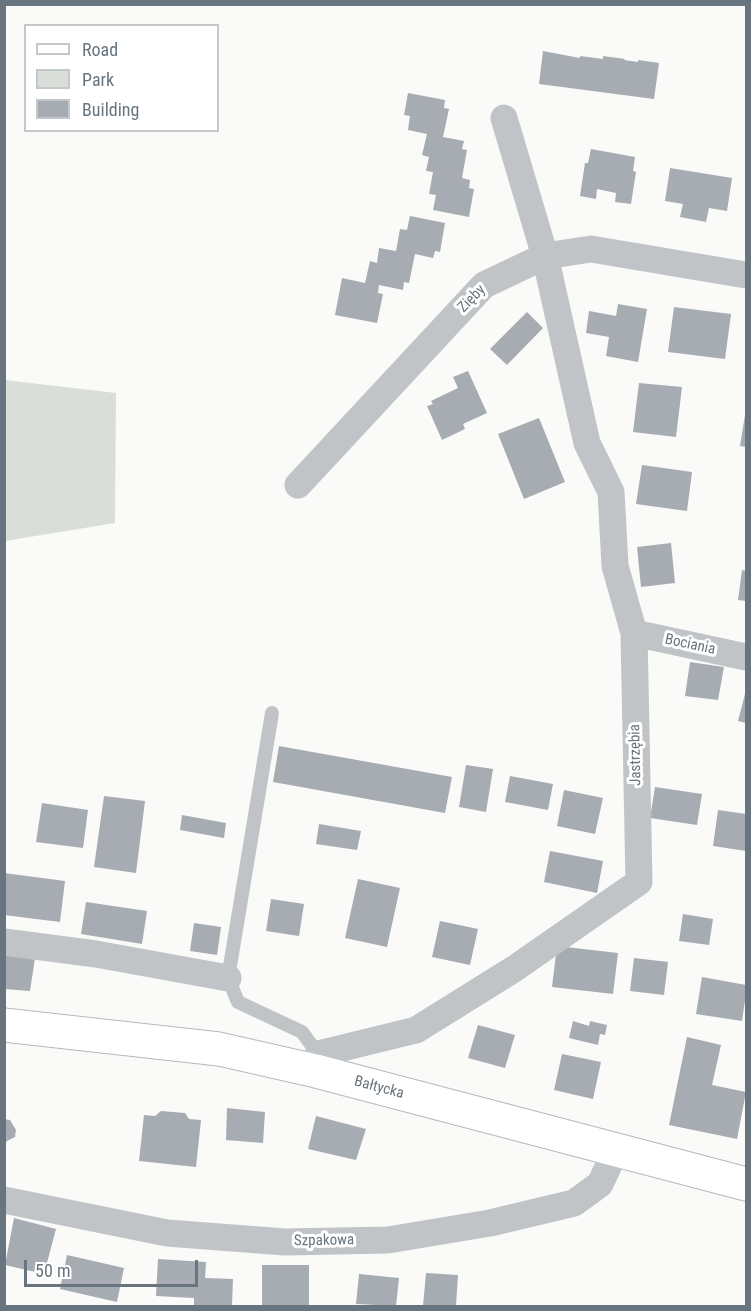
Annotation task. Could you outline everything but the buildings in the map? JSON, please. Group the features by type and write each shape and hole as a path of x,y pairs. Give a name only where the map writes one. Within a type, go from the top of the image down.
{"main road":[{"name":"Bałtycka","path":"4,1025 219,1048 317,1063 612,1149 747,1184"}],"street":[{"name":"Jastrzębia","path":"317,1063 416,1030 514,969 639,882 634,633 615,566 611,492 587,443 545,256 504,118"},
{"name":"Zięby","path":"298,485 484,285 545,256 591,249 747,275"},
{"name":"Bociania","path":"634,633 747,657"},
{"path":"4,942 96,954 228,978"},
{"name":"Szpakowa","path":"4,1200 167,1233 285,1242 388,1240 490,1223 574,1203 600,1184 608,1167 612,1149"}],"lane":[{"path":"272,713 228,978 238,1002 302,1032 317,1063"}],"green space":[{"path":"5,380 116,393 115,523 5,541"}]}
